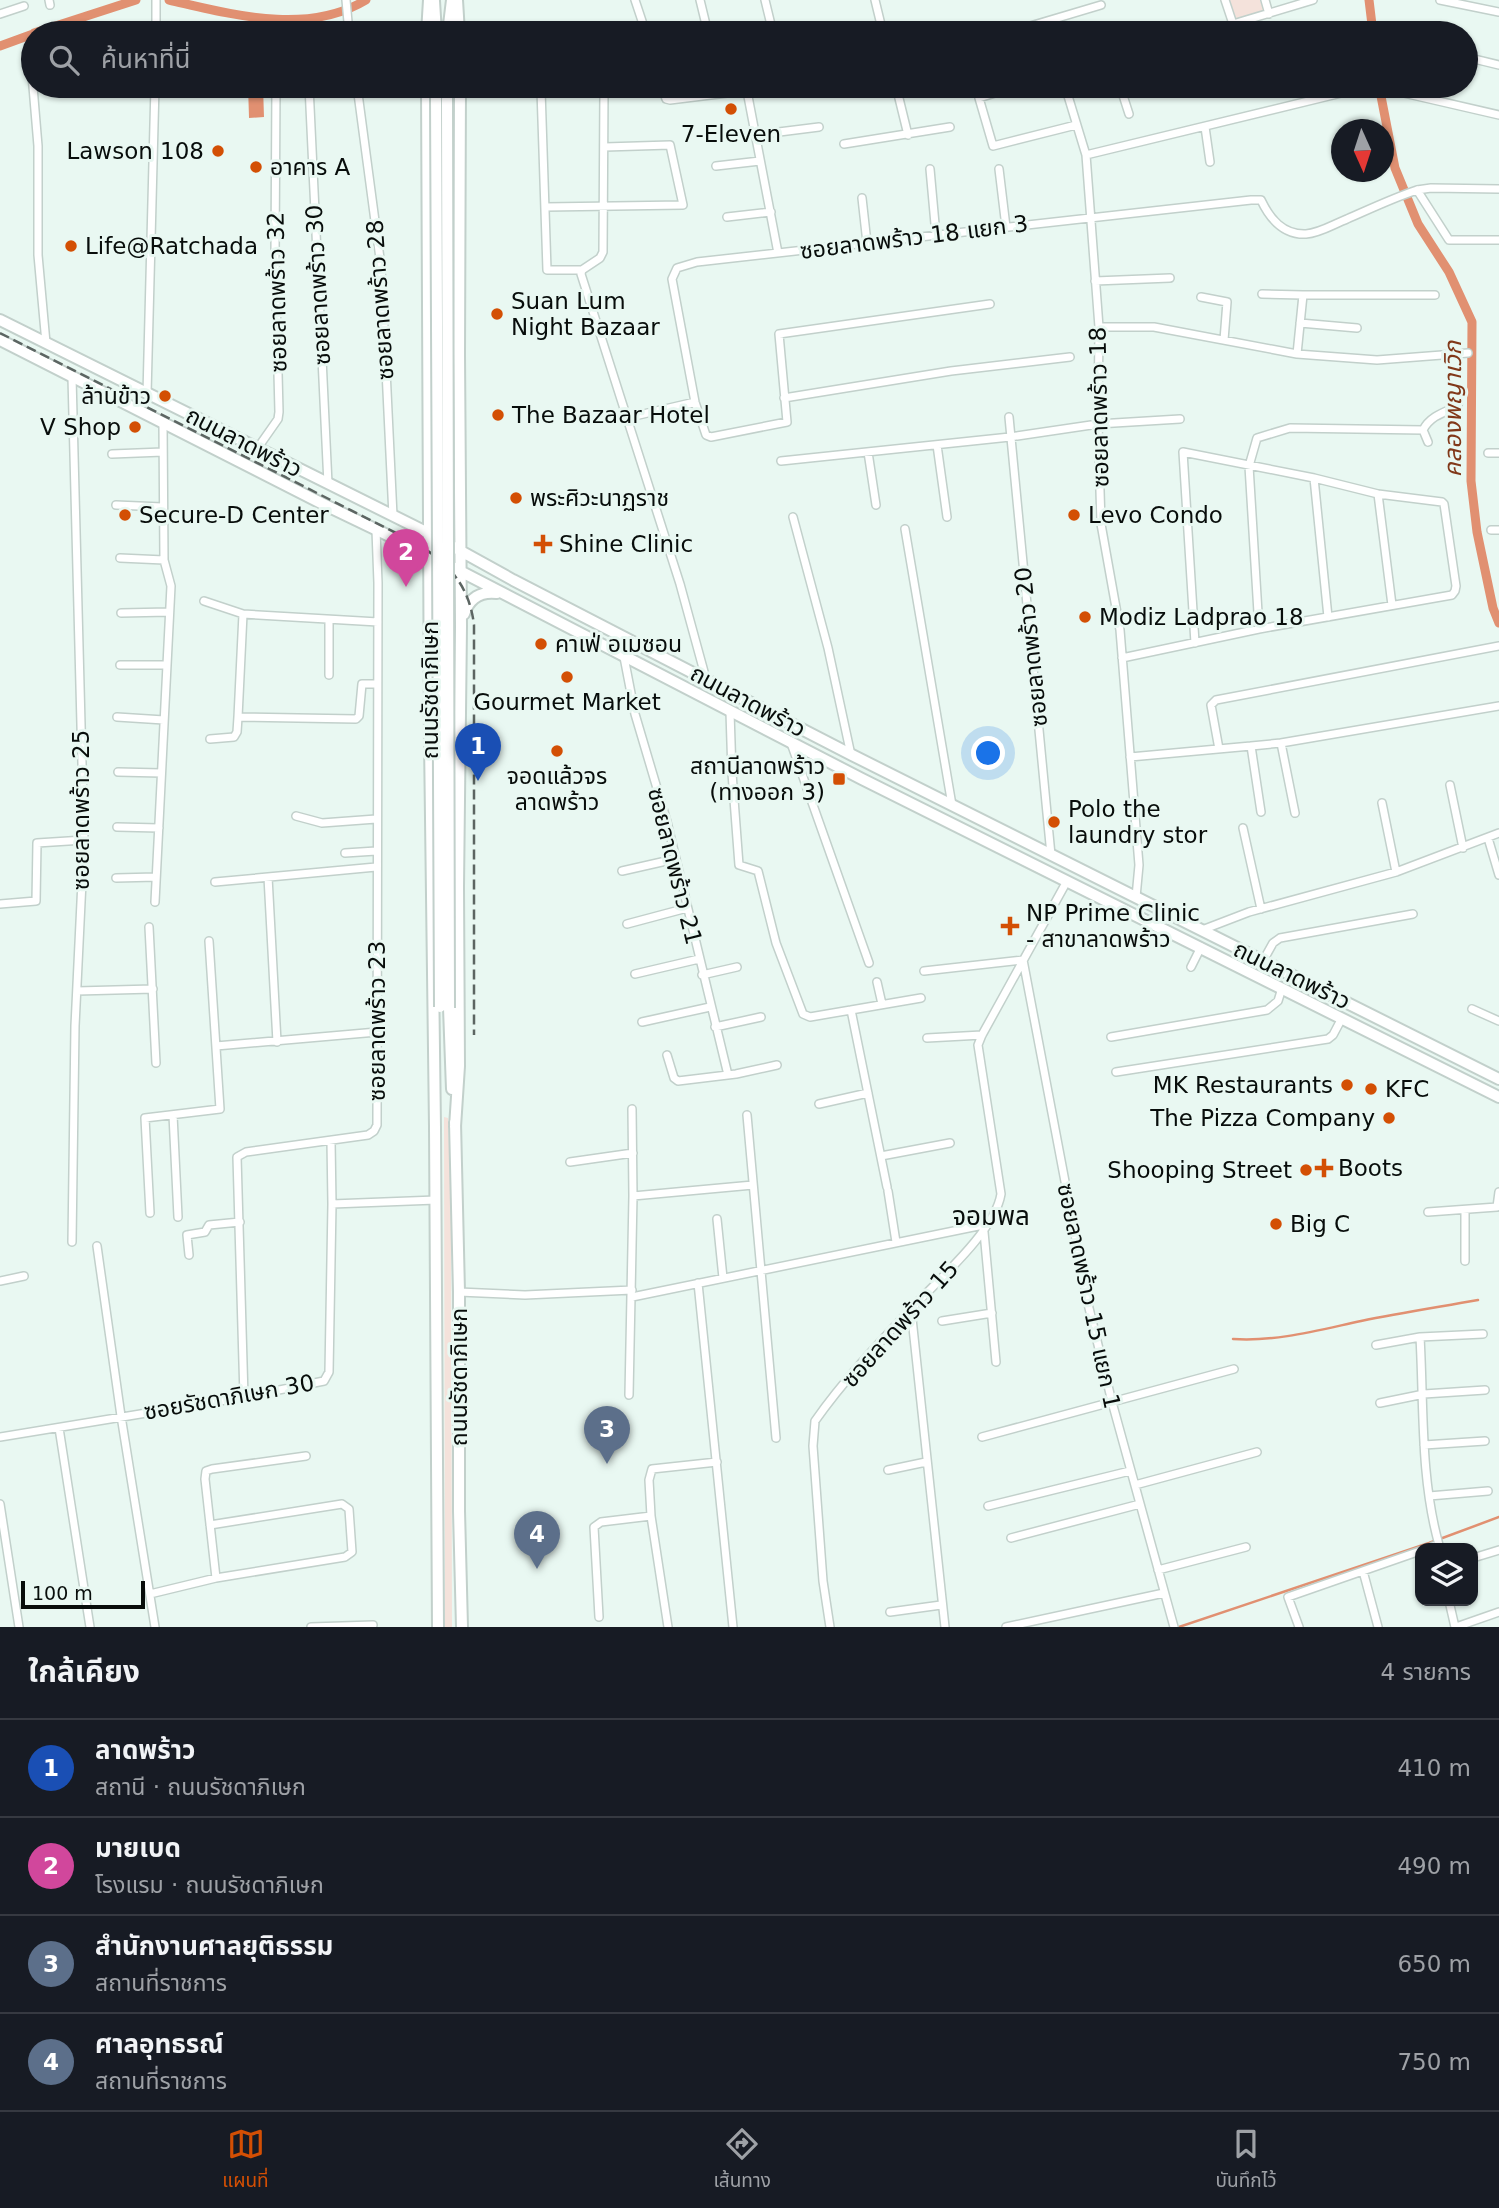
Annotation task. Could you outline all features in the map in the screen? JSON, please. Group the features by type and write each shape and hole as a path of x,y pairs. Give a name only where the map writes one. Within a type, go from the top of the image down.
{"main road":[{"path":"428,21 431,0"},
{"path":"431,0 434,21"},
{"path":"449,21 452,0"},
{"path":"457,0 458,21"},
{"name":"ถนนรัชดาภิเษก","path":"427,98 438,1627"},
{"name":"ถนนรัชดาภิเษก","path":"455,1127 459,1066 462,553 459,384 460,98"},
{"name":"ถนนรัชดาภิเษก","path":"435,1127 444,1007 442,99"},
{"path":"428,299 435,309 440,311 453,309 459,299"},
{"name":"ถนนลาดพร้าว","path":"0,320 430,534 952,806 1499,1079"},
{"name":"ถนนลาดพร้าว","path":"0,340 429,555 791,743 1499,1097"},
{"path":"429,385 440,395 453,392 459,384"},
{"path":"461,626 466,609 474,598 483,593 500,593"},
{"path":"430,741 437,731 453,730 459,745"},
{"path":"431,814 442,801 454,802 459,810"},
{"path":"1044,869 1051,856"},
{"path":"1068,881 1075,867"},
{"name":"ถนนรัชดาภิเษก","path":"444,1007 455,1127 462,1627"}],"street":[{"path":"635,0 642,21"},
{"path":"700,0 705,21"},
{"path":"765,0 769,21"},
{"path":"876,0 880,21"},
{"path":"1225,0 1232,21"},
{"path":"1265,0 1269,14"},
{"path":"1244,21 1313,0"},
{"path":"1440,0 1499,12"},
{"path":"346,1 348,21"},
{"path":"156,3 156,21"},
{"path":"0,14 24,5"},
{"path":"1052,21 1101,5"},
{"path":"1478,60 1499,65"},
{"path":"34,98 38,146 38,255 46,343"},
{"path":"147,394 155,98"},
{"name":"ซอยลาดพร้าว 32","path":"257,449 278,419 279,412 275,257 276,98"},
{"name":"ซอยลาดพร้าว 30","path":"310,98 328,484"},
{"name":"ซอยลาดพร้าว 28","path":"358,98 382,266 393,516"},
{"path":"541,98 547,270 582,270 603,256 604,98"},
{"path":"667,98 691,98"},
{"name":"ซอยลาดพร้าว 18 แยก 3","path":"748,98 778,253 1260,200 1276,223 1285,229 1307,234 1417,190"},
{"path":"899,98 908,135"},
{"path":"979,98 993,146 1076,125"},
{"name":"ซอยลาดพร้าว 18","path":"1068,98 1086,155 1099,327 1101,524 1120,630 1139,865 1136,897"},
{"path":"1124,98 1129,114"},
{"path":"1086,155 1322,98"},
{"path":"1425,98 1499,115"},
{"path":"755,135 820,127"},
{"path":"844,144 950,127"},
{"path":"1205,127 1210,162"},
{"path":"546,207 605,208 683,204 670,145 604,147"},
{"path":"716,166 760,162"},
{"path":"930,169 936,235"},
{"path":"999,169 1006,227"},
{"path":"1499,189 1417,190 1449,240 1499,240"},
{"path":"862,198 867,243"},
{"path":"727,217 771,212"},
{"path":"778,253 697,262 677,268 673,273 673,286 695,402 706,435 711,437 785,424 788,420 779,334 990,304"},
{"path":"582,270 626,418 681,584 706,679"},
{"path":"1095,281 1170,278"},
{"path":"1262,294 1435,295"},
{"path":"1297,354 1303,295"},
{"path":"1201,297 1227,301 1224,340"},
{"path":"1300,323 1357,328"},
{"path":"1099,327 1154,327 1297,354 1377,360 1468,353"},
{"path":"784,398 951,370 1070,357"},
{"name":"ซอยลาดพร้าว 25","path":"72,377 84,840 77,991 72,1242"},
{"path":"1427,442 1423,430 1425,425 1436,416 1458,406 1459,392"},
{"path":"626,418 695,402"},
{"name":"ซอยลาดพร้าว 20","path":"1009,417 1051,856"},
{"path":"781,461 1010,437 1098,424 1180,419"},
{"path":"155,902 171,586 164,561 163,423"},
{"path":"1259,629 1249,466 1257,438 1285,429 1423,430"},
{"path":"937,445 947,517"},
{"path":"112,454 163,452"},
{"path":"868,452 876,505"},
{"path":"1122,658 1195,643 1259,629 1452,596 1456,586 1444,503 1378,494 1314,478 1183,452 1195,643"},
{"path":"1489,453 1499,453"},
{"path":"1314,478 1328,617"},
{"path":"1378,494 1392,605"},
{"path":"116,506 162,506"},
{"path":"793,517 828,648 852,755"},
{"path":"905,529 952,806"},
{"name":"ซอยลาดพร้าว 23","path":"244,1398 237,1157 246,1152 368,1135 377,1125 376,530"},
{"path":"120,558 164,561"},
{"path":"204,601 243,614 378,622"},
{"path":"121,613 169,612"},
{"path":"210,739 236,735 243,614"},
{"path":"329,620 329,675"},
{"path":"1219,749 1211,705 1216,700 1499,646"},
{"name":"ซอยลาดพร้าว 21","path":"624,657 635,714 675,859 728,1075"},
{"path":"120,665 167,665"},
{"path":"238,717 356,719 359,716 362,684 377,684"},
{"path":"1130,757 1281,743 1499,706"},
{"path":"730,712 739,865 758,871 776,943 803,1014 810,1017 921,998"},
{"path":"117,717 164,720"},
{"path":"791,743 869,962"},
{"path":"1281,743 1295,813"},
{"path":"1251,746 1261,812"},
{"path":"118,772 161,773"},
{"path":"1450,785 1463,848"},
{"path":"1382,803 1396,873"},
{"path":"296,816 322,823 376,819"},
{"path":"117,827 159,828"},
{"path":"1243,828 1261,909"},
{"path":"1202,930 1261,909 1396,873 1499,833"},
{"path":"1488,838 1499,875"},
{"path":"0,904 36,901 37,843 84,840"},
{"path":"345,853 376,851"},
{"path":"622,871 675,859"},
{"path":"215,882 376,867"},
{"path":"116,878 156,877"},
{"path":"268,877 277,1042"},
{"name":"ซอยลาดพร้าว 15","path":"830,1627 823,1581 813,1446 815,1422 911,1309 984,1232 997,1212 1001,1194 978,1049 982,1035 1068,881"},
{"path":"627,924 687,908"},
{"path":"1263,961 1273,943 1280,938 1413,914"},
{"path":"149,927 156,1063"},
{"path":"150,1213 145,1118 220,1109 209,941"},
{"path":"1191,967 1201,947"},
{"path":"635,974 699,958"},
{"path":"924,971 1023,960"},
{"name":"ซอยลาดพร้าว 15 แยก 1","path":"1023,960 1087,1300 1130,1471 1174,1627"},
{"path":"702,975 737,967"},
{"path":"877,982 882,1004"},
{"path":"1111,1037 1267,1010 1278,1002 1282,988"},
{"path":"77,991 152,989"},
{"path":"642,1022 710,1007"},
{"path":"1472,1009 1499,1021"},
{"path":"851,1010 888,1189 896,1242"},
{"path":"715,1027 761,1017"},
{"path":"1116,1072 1328,1039 1342,1018"},
{"path":"216,1046 377,1032"},
{"path":"927,1038 982,1035"},
{"path":"667,1055 676,1080 728,1075 777,1065"},
{"path":"819,1104 868,1093"},
{"path":"629,1395 632,1109"},
{"path":"173,1115 178,1217"},
{"path":"747,1115 776,1438"},
{"name":"ซอยรัชดาภิเษก 30","path":"0,1437 244,1398 324,1381 328,1377 331,1141"},
{"path":"881,1156 950,1143"},
{"path":"570,1162 633,1153"},
{"path":"633,1196 753,1185"},
{"path":"1428,1212 1497,1207 1499,1192"},
{"path":"332,1204 436,1200"},
{"path":"1465,1210 1465,1261"},
{"path":"717,1219 723,1278"},
{"path":"189,1255 187,1235 205,1232 209,1225 240,1222"},
{"path":"459,1292 525,1295 632,1294 988,1224"},
{"path":"984,1232 996,1362"},
{"path":"97,1246 155,1627"},
{"path":"0,1281 24,1276"},
{"path":"698,1283 733,1627"},
{"path":"911,1309 944,1627"},
{"path":"942,1321 992,1313"},
{"path":"1376,1345 1420,1337 1483,1334"},
{"path":"1420,1337 1424,1444 1436,1543"},
{"path":"982,1437 1234,1370"},
{"path":"1380,1403 1424,1394 1485,1390"},
{"path":"59,1428 90,1627"},
{"path":"1424,1444 1485,1441"},
{"path":"1135,1485 1257,1452"},
{"path":"216,1578 206,1471 306,1456"},
{"path":"668,1627 651,1516 649,1480 652,1469 717,1462"},
{"path":"888,1470 926,1462"},
{"path":"988,1506 1130,1471"},
{"path":"1429,1496 1488,1491"},
{"path":"0,1504 19,1627"},
{"path":"150,1594 216,1578 350,1555 352,1552 349,1509 342,1504 210,1525"},
{"path":"1011,1538 1140,1504"},
{"path":"599,1617 594,1527 601,1522 651,1516"},
{"path":"1158,1570 1245,1547"},
{"path":"1478,1556 1499,1550"},
{"path":"1299,1627 1288,1597 1415,1553"},
{"path":"1363,1571 1378,1627"},
{"path":"1006,1627 1164,1593"},
{"path":"890,1612 941,1605"},
{"path":"1450,1606 1455,1627 1499,1612"},
{"path":"311,1627 373,1625"}],"shaded area":[{"path":"1227,0 1260,0 1264,11 1235,21"},
{"path":"248,98 263,98 264,117 249,118"},
{"path":"444,1117 448,1118 451,1204 452,1627 445,1627"}],"waterway":[{"path":"71,21 136,0"},
{"path":"169,0 243,16 294,20 343,11 366,0"},
{"name":"คลองพญาเวิก","path":"1369,0 1372,21"},
{"path":"0,46 21,38"},
{"name":"คลองพญาเวิก","path":"1381,98 1395,168 1418,224 1449,272 1472,322 1471,481 1477,532 1493,608 1499,623"},
{"path":"1233,1339 1265,1339 1297,1334 1478,1300"},
{"path":"1179,1627 1499,1517"}],"railway":[{"path":"0,333 410,540 454,574 467,597 474,625 474,1035"}],"place":[{"name":"7-Eleven","path":"731,109"},
{"name":"Lawson 108","path":"218,151"},
{"name":"อาคาร A","path":"256,167"},
{"name":"Life@Ratchada","path":"71,246"},
{"name":"Suan Lum Night Bazaar","path":"497,314"},
{"name":"ล้านข้าว","path":"165,396"},
{"name":"The Bazaar Hotel","path":"498,415"},
{"name":"V Shop","path":"135,427"},
{"name":"พระศิวะนาฏราช","path":"516,498"},
{"name":"Secure-D Center","path":"125,515"},
{"name":"Levo Condo","path":"1074,515"},
{"name":"Shine Clinic","path":"543,544"},
{"name":"มายเบด","path":"406,587"},
{"name":"Modiz Ladprao 18","path":"1085,617"},
{"name":"คาเฟ่ อเมซอน","path":"541,644"},
{"name":"Gourmet Market","path":"567,677"},
{"name":"จอดแล้วจร ลาดพร้าว","path":"557,751"},
{"name":"สถานีลาดพร้าว (ทางออก 3)","path":"839,779"},
{"name":"ลาดพร้าว","path":"478,781"},
{"name":"Polo the laundry stor","path":"1054,822"},
{"name":"NP Prime Clinic - สาขาลาดพร้าว","path":"1010,926"},
{"name":"MK Restaurants","path":"1347,1085"},
{"name":"KFC","path":"1371,1089"},
{"name":"The Pizza Company","path":"1389,1118"},
{"name":"Boots","path":"1324,1168"},
{"name":"Shooping Street","path":"1306,1170"},
{"name":"Big C","path":"1276,1224"},
{"name":"สำนักงานศาลยุติธรรม","path":"607,1464"},
{"name":"ศาลอุทธรณ์","path":"537,1569"}],"district":[{"name":"จอมพล","path":"991,1216"}]}
